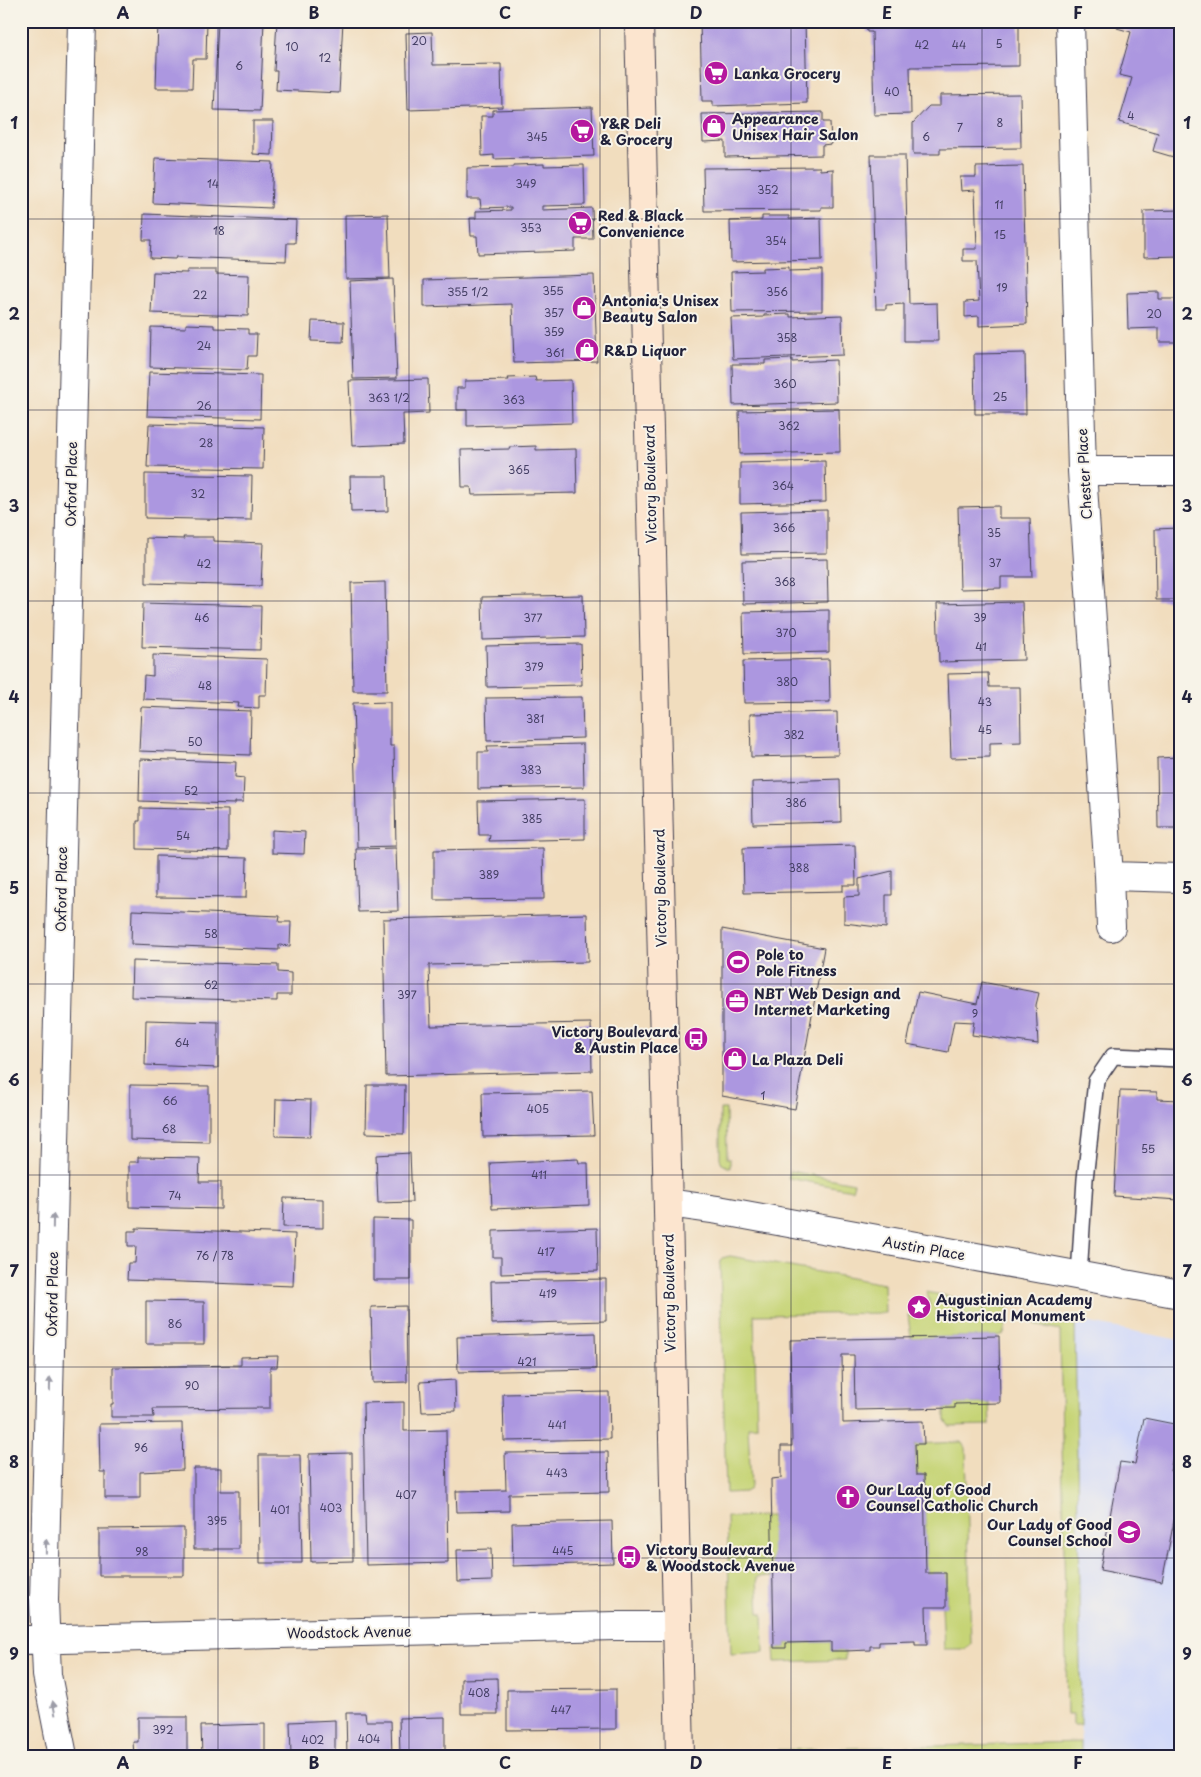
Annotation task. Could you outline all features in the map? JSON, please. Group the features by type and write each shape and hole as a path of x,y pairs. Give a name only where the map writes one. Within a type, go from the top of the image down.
{"main road":[{"name":"Victory Boulevard","path":"639,21 680,1756"}],"street":[{"name":"Oxford Place","path":"63,1756 47,1675 33,1640 45,1570 82,21"},
{"name":"Chester Place","path":"1070,21 1082,471 1111,927"},
{"path":"1082,471 1180,471"},
{"path":"1109,876 1180,878"},
{"name":"Austin Place","path":"668,1203 1180,1294"},
{"name":"Woodstock Avenue","path":"33,1640 676,1626"}],"lane":[{"path":"1079,1276 1096,1081 1113,1056 1180,1059"}],"shaded area":[{"name":"Our Lady of Good Counsel School","path":"1075,1320 1180,1340 1180,1756 1081,1756"}],"green space":[{"path":"720,1109 726,1109 727,1158 730,1158 730,1168 722,1164 720,1158"},
{"path":"790,1171 854,1183 852,1190 788,1178"},
{"path":"730,1256 884,1284 885,1313 754,1315 757,1426 748,1427 751,1486 745,1492 726,1493 720,1265 722,1258"},
{"path":"926,1292 1009,1308 1004,1334 999,1336 911,1338 908,1315 916,1318 924,1316 929,1304"},
{"path":"1030,1312 1075,1320 1081,1725 1073,1725 1073,1714 1067,1714 1060,1331 1037,1325 1031,1318"},
{"path":"989,1403 990,1425 949,1426 945,1420 945,1408 954,1408 955,1404"},
{"path":"961,1442 966,1448 971,1644 965,1649 944,1649 942,1607 946,1606 946,1573 926,1573 924,1475 916,1475 915,1444"},
{"path":"772,1516 773,1576 757,1577 759,1613 763,1613 764,1652 731,1654 727,1517"},
{"path":"831,1642 831,1651 845,1651 845,1660 775,1662 774,1648 786,1648 786,1643"},
{"path":"1081,1742 1081,1756 829,1756 778,1750"}],"building":[{"path":"158,21 207,21 206,59 193,59 192,88 156,88"},
{"path":"218,21 264,21 260,111 214,110"},
{"path":"277,21 343,21 339,93 276,90 277,71 274,71"},
{"path":"700,21 805,21 807,103 713,106 713,101 702,101"},
{"path":"866,21 1019,21 1019,66 910,67 911,114 874,115 872,32 867,32"},
{"path":"1119,21 1180,21 1180,159 1153,151 1158,133 1119,122 1132,78 1119,75 1131,32 1117,28"},
{"path":"432,32 433,65 501,64 502,107 408,110 406,33"},
{"path":"1020,94 1021,148 940,149 940,154 913,154 913,123 929,106 940,106 940,95"},
{"path":"592,107 594,156 494,159 494,155 482,156 481,116 493,116 493,110"},
{"path":"823,112 823,122 830,122 831,144 822,145 822,155 725,157 725,141 703,142 702,114"},
{"path":"253,121 273,121 272,155 253,154"},
{"path":"871,155 905,155 909,304 937,303 938,341 904,341 904,304 886,305 886,309 876,309"},
{"path":"155,158 273,162 271,208 153,203"},
{"path":"544,164 544,166 584,165 585,205 542,206 542,210 592,208 593,239 575,239 575,251 478,254 477,236 471,236 470,218 476,218 476,211 511,210 511,207 481,208 480,199 467,199 467,168"},
{"path":"1023,166 1027,324 979,326 979,316 965,317 965,302 979,301 977,261 963,261 963,249 977,249 975,190 961,191 960,177 976,177 976,167"},
{"path":"820,167 820,170 833,169 833,207 821,207 821,210 704,211 703,168"},
{"path":"1180,210 1180,256 1144,257 1144,211"},
{"path":"144,214 296,220 295,243 287,243 286,261 176,257 175,259 150,258 151,240 143,240"},
{"path":"388,214 390,278 346,279 345,215"},
{"path":"762,216 789,216 789,219 821,218 822,260 731,262 730,221 762,220"},
{"path":"789,267 789,271 822,270 822,311 732,312 731,272 763,271 763,268"},
{"path":"187,270 216,270 216,274 249,275 248,316 151,313 153,272 187,273"},
{"path":"594,275 597,361 514,363 512,304 424,307 424,280"},
{"path":"393,279 397,378 353,379 350,281"},
{"path":"1159,292 1159,299 1180,299 1180,342 1159,342 1159,328 1128,329 1127,293"},
{"path":"790,314 790,317 842,315 843,355 733,359 731,318"},
{"path":"312,321 344,322 343,342 311,341"},
{"path":"186,324 214,325 214,328 248,329 248,334 257,334 256,356 248,356 247,370 150,367 151,327 186,328"},
{"path":"1025,353 1026,414 975,414 974,354"},
{"path":"792,359 792,362 836,360 837,402 733,405 732,364 765,364 765,360"},
{"path":"149,372 261,375 260,419 147,416"},
{"path":"535,377 536,381 571,380 572,423 467,426 467,410 457,410 457,388 465,388 465,381 509,380 508,378"},
{"path":"428,379 429,413 403,414 404,444 352,446 349,381"},
{"path":"839,409 840,452 740,454 739,411"},
{"path":"149,424 264,427 263,469 147,467"},
{"path":"536,446 536,450 576,449 577,493 472,495 471,487 462,487 461,450 510,449 509,447"},
{"path":"825,461 826,502 740,504 740,463"},
{"path":"145,474 252,476 251,520 145,518"},
{"path":"350,476 387,476 388,511 351,512"},
{"path":"999,506 999,518 1030,518 1032,577 1001,577 1001,588 960,589 958,507"},
{"path":"827,510 827,553 742,554 741,512"},
{"path":"1180,528 1180,600 1156,600 1155,529"},
{"path":"183,537 213,537 213,541 263,543 261,586 146,583 146,538 184,539"},
{"path":"827,559 828,602 743,604 742,561"},
{"path":"385,582 387,691 353,691 351,583"},
{"path":"583,595 584,637 483,640 482,597"},
{"path":"1022,602 1024,660 939,662 937,604"},
{"path":"143,603 261,606 260,650 142,647"},
{"path":"829,610 829,652 744,654 743,612"},
{"path":"581,644 582,685 487,687 486,646"},
{"path":"153,655 267,659 266,695 259,695 259,708 238,707 239,703 143,699 144,675 153,676"},
{"path":"829,659 830,702 744,703 743,661"},
{"path":"988,673 989,687 1020,687 1021,742 990,743 990,757 951,758 948,674"},
{"path":"582,697 583,738 487,741 486,698"},
{"path":"390,702 390,746 394,746 396,846 357,847 353,703"},
{"path":"141,707 251,711 250,755 139,751"},
{"path":"837,712 838,755 751,757 750,714"},
{"path":"583,744 584,787 478,789 478,752 488,752 487,746"},
{"path":"1180,757 1180,828 1158,828 1157,758"},
{"path":"140,759 236,762 235,777 244,778 243,802 235,802 235,804 139,801"},
{"path":"840,779 841,822 753,824 752,782"},
{"path":"585,799 585,839 489,841 490,835 479,835 478,801"},
{"path":"140,808 228,810 228,851 137,849 137,821 140,821"},
{"path":"272,830 305,832 304,854 272,853"},
{"path":"855,845 856,885 843,885 843,891 744,893 743,848"},
{"path":"396,848 398,911 358,912 356,849"},
{"path":"543,848 544,899 434,900 434,850"},
{"path":"156,856 247,858 246,898 156,897"},
{"path":"892,871 892,895 886,895 886,928 844,923 844,897 859,896 859,879"},
{"path":"132,910 280,916 279,922 291,922 290,946 279,945 279,950 131,944"},
{"path":"587,914 588,962 429,965 431,1026 591,1023 592,1071 386,1076 383,919"},
{"path":"722,929 824,948 795,1109 722,1096"},
{"path":"132,961 278,965 278,972 291,973 291,995 277,995 277,1001 131,997"},
{"path":"982,982 1039,993 1036,1005 1038,1044 972,1035 974,1022 954,1021 948,1052 907,1044 918,992 977,1004"},
{"path":"146,1020 218,1022 218,1068 145,1065"},
{"path":"130,1085 209,1086 209,1142 130,1140"},
{"path":"367,1085 405,1085 404,1134 366,1133"},
{"path":"592,1091 594,1135 483,1137 482,1093"},
{"path":"1120,1091 1157,1092 1157,1099 1180,1100 1180,1200 1114,1196"},
{"path":"276,1099 311,1100 310,1137 275,1136"},
{"path":"410,1153 412,1202 378,1203 376,1155"},
{"path":"138,1157 200,1158 199,1182 221,1182 221,1209 129,1207 129,1162 138,1162"},
{"path":"578,1159 579,1163 588,1163 589,1205 492,1209 490,1163"},
{"path":"284,1198 323,1199 323,1228 283,1227"},
{"path":"373,1219 411,1220 411,1280 373,1280"},
{"path":"136,1228 295,1234 293,1286 127,1280 128,1263 135,1263 136,1246 128,1246 128,1231 136,1231"},
{"path":"597,1228 598,1271 501,1274 501,1257 493,1257 493,1231"},
{"path":"606,1279 606,1321 492,1324 491,1281"},
{"path":"146,1301 204,1302 204,1344 146,1344"},
{"path":"406,1306 407,1382 373,1383 371,1307"},
{"path":"595,1333 596,1369 458,1372 457,1337"},
{"name":"Our Lady of Good Counsel Catholic Church","path":"999,1336 1000,1403 955,1404 955,1408 855,1410 854,1355 842,1355 843,1423 923,1421 924,1444 915,1444 916,1475 924,1475 926,1573 946,1573 946,1607 926,1607 927,1645 915,1645 915,1641 879,1642 879,1646 870,1646 870,1650 831,1651 831,1642 786,1643 786,1648 774,1648 771,1479 781,1478 781,1446 792,1446 790,1340"},
{"path":"278,1356 277,1367 270,1367 270,1408 153,1409 154,1417 111,1417 113,1367 241,1365 241,1357"},
{"path":"455,1380 456,1411 422,1412 420,1382"},
{"path":"609,1392 610,1439 504,1441 503,1394"},
{"path":"404,1402 404,1431 446,1430 448,1563 366,1565 363,1403"},
{"path":"1144,1418 1179,1425 1170,1471 1180,1473 1180,1490 1162,1582 1100,1570 1120,1462 1135,1464"},
{"path":"182,1423 183,1470 140,1472 140,1498 105,1498 105,1472 100,1472 99,1424"},
{"path":"608,1452 609,1492 509,1494 509,1511 457,1512 456,1491 506,1490 505,1453"},
{"path":"352,1453 353,1561 311,1562 309,1454"},
{"path":"259,1455 300,1455 302,1563 260,1563"},
{"path":"194,1468 221,1468 221,1491 239,1491 239,1549 194,1549"},
{"path":"612,1521 613,1563 513,1566 512,1523"},
{"path":"184,1528 184,1576 99,1576 99,1529"},
{"path":"491,1549 492,1581 458,1582 457,1550"},
{"path":"497,1678 498,1714 461,1714 461,1679"},
{"path":"616,1689 616,1729 507,1730 507,1690"},
{"path":"346,1713 365,1713 366,1721 391,1721 392,1756 347,1756"},
{"path":"138,1717 187,1717 187,1756 134,1756 133,1742 138,1742"},
{"path":"445,1717 445,1756 400,1756 399,1718"},
{"path":"335,1720 335,1756 291,1756 290,1722"},
{"path":"265,1724 265,1756 202,1756 201,1726"}],"place":[{"name":"Lanka Grocery","path":"716,73"},
{"name":"Appearance Unisex Hair Salon","path":"714,126"},
{"name":"Y&R Deli & Grocery","path":"582,131"},
{"name":"Red & Black Convenience","path":"580,223"},
{"name":"Antonia's Unisex Beauty Salon","path":"584,308"},
{"name":"R&D Liquor","path":"587,350"},
{"name":"Pole to Pole Fitness","path":"738,962"},
{"name":"NBT Web Design and Internet Marketing","path":"737,1001"},
{"name":"Victory Boulevard & Austin Place","path":"696,1039"},
{"name":"La Plaza Deli","path":"735,1059"},
{"name":"Augustinian Academy Historical Monument","path":"919,1307"},
{"name":"Our Lady of Good Counsel Catholic Church","path":"848,1497"},
{"name":"Our Lady of Good Counsel School","path":"1129,1532"},
{"name":"Victory Boulevard & Woodstock Avenue","path":"629,1557"}]}
